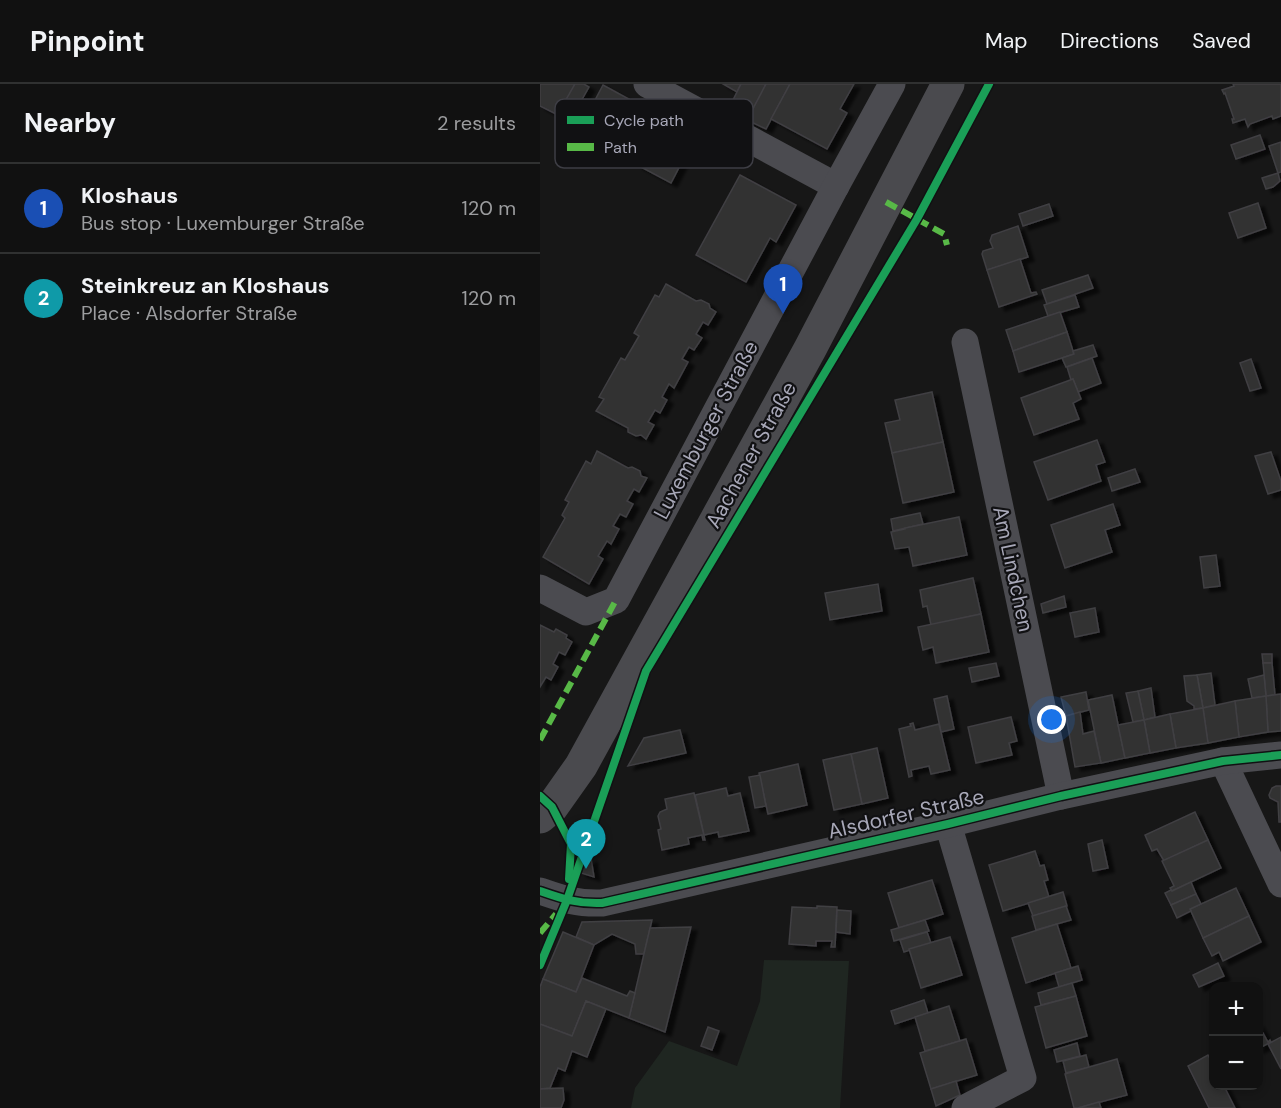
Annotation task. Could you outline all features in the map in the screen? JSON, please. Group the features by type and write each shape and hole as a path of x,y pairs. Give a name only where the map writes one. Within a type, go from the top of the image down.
{"main road":[{"name":"Aachener Straße","path":"540,817 552,807 581,766 810,349 948,84"}],"street":[{"path":"647,84 675,99"},
{"name":"Luxemburger Straße","path":"540,588 586,612 616,600 892,84"},
{"path":"753,141 836,186"},
{"name":"Am Lindchen","path":"965,342 1061,796"},
{"name":"Alsdorfer Straße","path":"540,891 567,900 602,903 1061,796 1223,761 1281,755"},
{"path":"1223,761 1281,884"},
{"name":"Alsdorfer Straße","path":"948,824 1023,1078 965,1108"}],"shaded area":[{"path":"764,960 849,961 840,1108 631,1108 635,1088 669,1041 737,1066 760,1001"}],"building":[{"path":"540,84 575,84 567,99 555,99 555,114 540,106"},
{"path":"575,84 584,84 589,87 582,99 566,99"},
{"path":"723,84 741,84 737,92"},
{"path":"741,84 766,84 753,110 753,99 734,99"},
{"path":"766,84 790,84 766,129 753,123 753,109"},
{"path":"790,84 854,84 840,109 847,113 827,149 771,119"},
{"path":"1233,84 1281,84 1281,116 1273,119 1272,116 1250,124 1248,127 1245,119 1233,123 1232,119 1234,119 1222,90 1234,86"},
{"path":"603,85 629,99 596,99"},
{"path":"1260,135 1265,149 1236,159 1231,145"},
{"path":"1281,142 1281,172 1278,173 1269,146"},
{"path":"643,168 679,168 671,183"},
{"path":"1278,173 1280,181 1266,189 1262,178"},
{"path":"740,175 796,205 776,242 770,238 746,282 696,255"},
{"path":"1258,203 1266,228 1238,238 1229,213"},
{"path":"1049,204 1053,216 1023,226 1019,214"},
{"path":"1018,226 1028,257 987,270 982,254 983,251 993,248 990,241 992,235"},
{"path":"1020,259 1031,293 1036,292 1037,294 999,307 987,270"},
{"path":"1088,275 1093,288 1047,304 1042,290"},
{"path":"666,284 696,301 701,300 709,304 710,308 716,312 708,325 703,322 696,334 702,338 694,350 689,347 682,359 688,362 674,388 669,384 662,397 667,400 660,413 655,410 648,422 654,425 646,439 641,435 636,436 628,432 628,428 596,411 604,399 599,397 621,358 625,360 639,336 634,333 655,295 659,297"},
{"path":"1075,295 1079,307 1048,316 1044,305"},
{"path":"1060,312 1067,332 1013,351 1006,330"},
{"path":"1067,332 1074,354 1019,372 1013,351"},
{"path":"1093,345 1097,356 1066,367 1062,358 1074,354 1073,351"},
{"path":"1092,358 1101,383 1078,392 1067,367"},
{"path":"1251,359 1261,388 1250,391 1240,363"},
{"path":"1073,379 1081,399 1073,403 1079,419 1034,435 1021,398"},
{"path":"932,392 943,442 892,453 885,423 900,420 895,400"},
{"path":"1097,440 1105,462 1096,465 1101,481 1048,500 1034,462"},
{"path":"943,442 954,492 903,503 892,453"},
{"path":"597,451 628,468 632,467 640,471 641,476 647,478 639,492 634,489 627,501 633,504 626,517 620,514 613,526 619,529 611,544 607,541 598,556 603,559 589,584 543,557 565,518 562,515 569,502 565,500 586,461 591,464"},
{"path":"1271,452 1281,481 1281,490 1268,494 1255,456"},
{"path":"1135,469 1140,482 1112,491 1108,478"},
{"path":"1113,504 1120,525 1105,530 1112,552 1065,568 1051,525"},
{"path":"920,513 923,524 893,531 891,519"},
{"path":"959,517 967,555 913,566 909,547 895,549 891,532"},
{"path":"1216,555 1220,586 1204,588 1200,557"},
{"path":"973,578 981,614 931,625 927,606 923,607 920,590"},
{"path":"878,584 882,611 830,620 825,593"},
{"path":"1064,596 1066,607 1043,613 1041,604"},
{"path":"1095,608 1099,632 1075,637 1070,613"},
{"path":"981,614 989,652 936,663 933,647 923,650 918,627"},
{"path":"540,625 554,632 556,629 567,635 566,638 572,642 565,655 559,652 553,664 558,667 551,680 546,677 540,687"},
{"path":"1262,654 1272,654 1272,663 1263,663"},
{"path":"996,663 999,676 972,682 969,668"},
{"path":"1263,663 1272,663 1275,695 1266,696"},
{"path":"1211,673 1215,705 1203,708 1197,675"},
{"path":"1197,675 1203,708 1194,709 1194,706 1187,701 1184,676"},
{"path":"1264,675 1266,696 1252,698 1248,679"},
{"path":"1151,688 1155,717 1144,720 1138,691"},
{"path":"1138,691 1144,720 1133,722 1126,693"},
{"path":"1086,692 1089,710 1066,716 1061,697"},
{"path":"1281,694 1281,731 1268,732 1266,696"},
{"path":"1112,695 1125,758 1101,763 1088,700"},
{"path":"947,696 954,729 941,732 934,699"},
{"path":"1266,696 1268,732 1239,737 1235,701"},
{"path":"1235,701 1239,737 1208,743 1203,708"},
{"path":"1203,708 1208,743 1176,748 1170,714"},
{"path":"1080,712 1083,734 1094,731 1101,763 1075,767 1066,716"},
{"path":"1170,714 1176,748 1150,753 1144,720"},
{"path":"1011,717 1017,741 1009,743 1012,755 976,763 968,727"},
{"path":"1144,720 1150,753 1125,758 1118,725"},
{"path":"913,723 915,730 939,724 950,770 931,774 929,766 911,770 912,776 909,777 899,729 911,726 910,724"},
{"path":"680,730 686,753 628,766 644,738"},
{"path":"877,748 888,798 862,804 851,754"},
{"path":"851,754 862,804 834,810 823,760"},
{"path":"798,764 807,805 768,814 759,773"},
{"path":"760,775 766,806 755,808 749,777"},
{"path":"1281,786 1281,822 1279,822 1278,802 1269,795 1272,788"},
{"path":"726,788 728,796 740,793 749,831 719,837 718,832 704,835 695,795"},
{"path":"694,793 705,840 702,835 688,838 689,844 662,850 658,816 660,812 667,809 665,799"},
{"path":"1195,812 1208,840 1164,861 1157,849 1152,851 1145,835"},
{"path":"1102,840 1108,868 1093,871 1088,844"},
{"path":"1208,840 1221,868 1172,891 1170,888 1174,886 1162,861"},
{"path":"1035,851 1040,866 1044,865 1048,880 1044,881 1049,897 1003,911 989,865"},
{"path":"591,858 594,877 581,873 580,866"},
{"path":"932,880 943,914 899,928 888,893"},
{"path":"1191,882 1196,894 1171,905 1165,893"},
{"path":"1236,888 1249,916 1203,938 1190,909"},
{"path":"1063,892 1067,906 1033,916 1028,903"},
{"path":"1196,894 1201,904 1177,918 1171,905"},
{"path":"817,906 837,907 835,947 831,947 832,941 816,941 816,946 789,944 792,907 817,908"},
{"path":"1066,906 1071,920 1036,930 1032,916"},
{"path":"837,910 851,911 850,934 836,932"},
{"path":"1249,916 1261,942 1223,961 1219,952 1212,956 1203,938"},
{"path":"652,920 644,954 636,954 635,944 612,934 594,945 576,937 582,922"},
{"path":"925,920 929,931 894,941 891,930"},
{"path":"1057,924 1071,968 1026,983 1012,938"},
{"path":"691,927 665,1032 629,1018 650,928"},
{"path":"563,932 594,945 576,992 543,979"},
{"path":"927,932 931,943 904,952 900,940"},
{"path":"950,937 962,975 921,988 909,949"},
{"path":"1218,963 1224,976 1199,987 1193,975"},
{"path":"1078,966 1082,980 1059,987 1055,973"},
{"path":"582,978 627,996 630,991 635,993 629,1018 586,1001 572,1036 540,1024 540,987 543,979 576,992"},
{"path":"1072,983 1076,996 1041,1005 1038,993"},
{"path":"1076,996 1087,1036 1046,1048 1035,1007"},
{"path":"924,1000 928,1013 895,1024 891,1011"},
{"path":"586,1001 606,1009 587,1057 572,1051 565,1071 558,1068 550,1088 540,1089 540,1024 572,1036"},
{"path":"949,1006 960,1041 925,1051 915,1017"},
{"path":"708,1027 719,1031 712,1050 701,1046"},
{"path":"1263,1033 1268,1042 1270,1040 1271,1042 1263,1046"},
{"path":"1281,1037 1281,1069 1268,1044"},
{"path":"966,1039 977,1075 931,1089 920,1053"},
{"path":"1077,1043 1080,1056 1057,1062 1054,1050"},
{"path":"1086,1055 1089,1067 1066,1073 1063,1061"},
{"path":"1208,1055 1209,1090 1226,1090 1235,1108 1209,1108 1188,1066"},
{"path":"1117,1059 1127,1095 1074,1108 1065,1074"},
{"path":"956,1081 960,1095 936,1106 931,1089"},
{"path":"563,1088 564,1100 561,1108 540,1108 540,1089"},
{"path":"1099,1102 1101,1108 1078,1108"}],"marked path":[{"path":"886,202 944,234 947,245"},
{"path":"540,740 616,600"},
{"path":"540,933 556,914"}],"cycle path":[{"path":"540,965 567,900 646,671 917,219 989,84"},
{"path":"540,891 585,903 602,903 1061,796 1223,761 1281,755"},
{"path":"540,796 552,807 571,844 569,879"}],"place":[{"name":"Kloshaus","path":"783,314"},
{"name":"Steinkreuz an Kloshaus","path":"586,869"}]}
